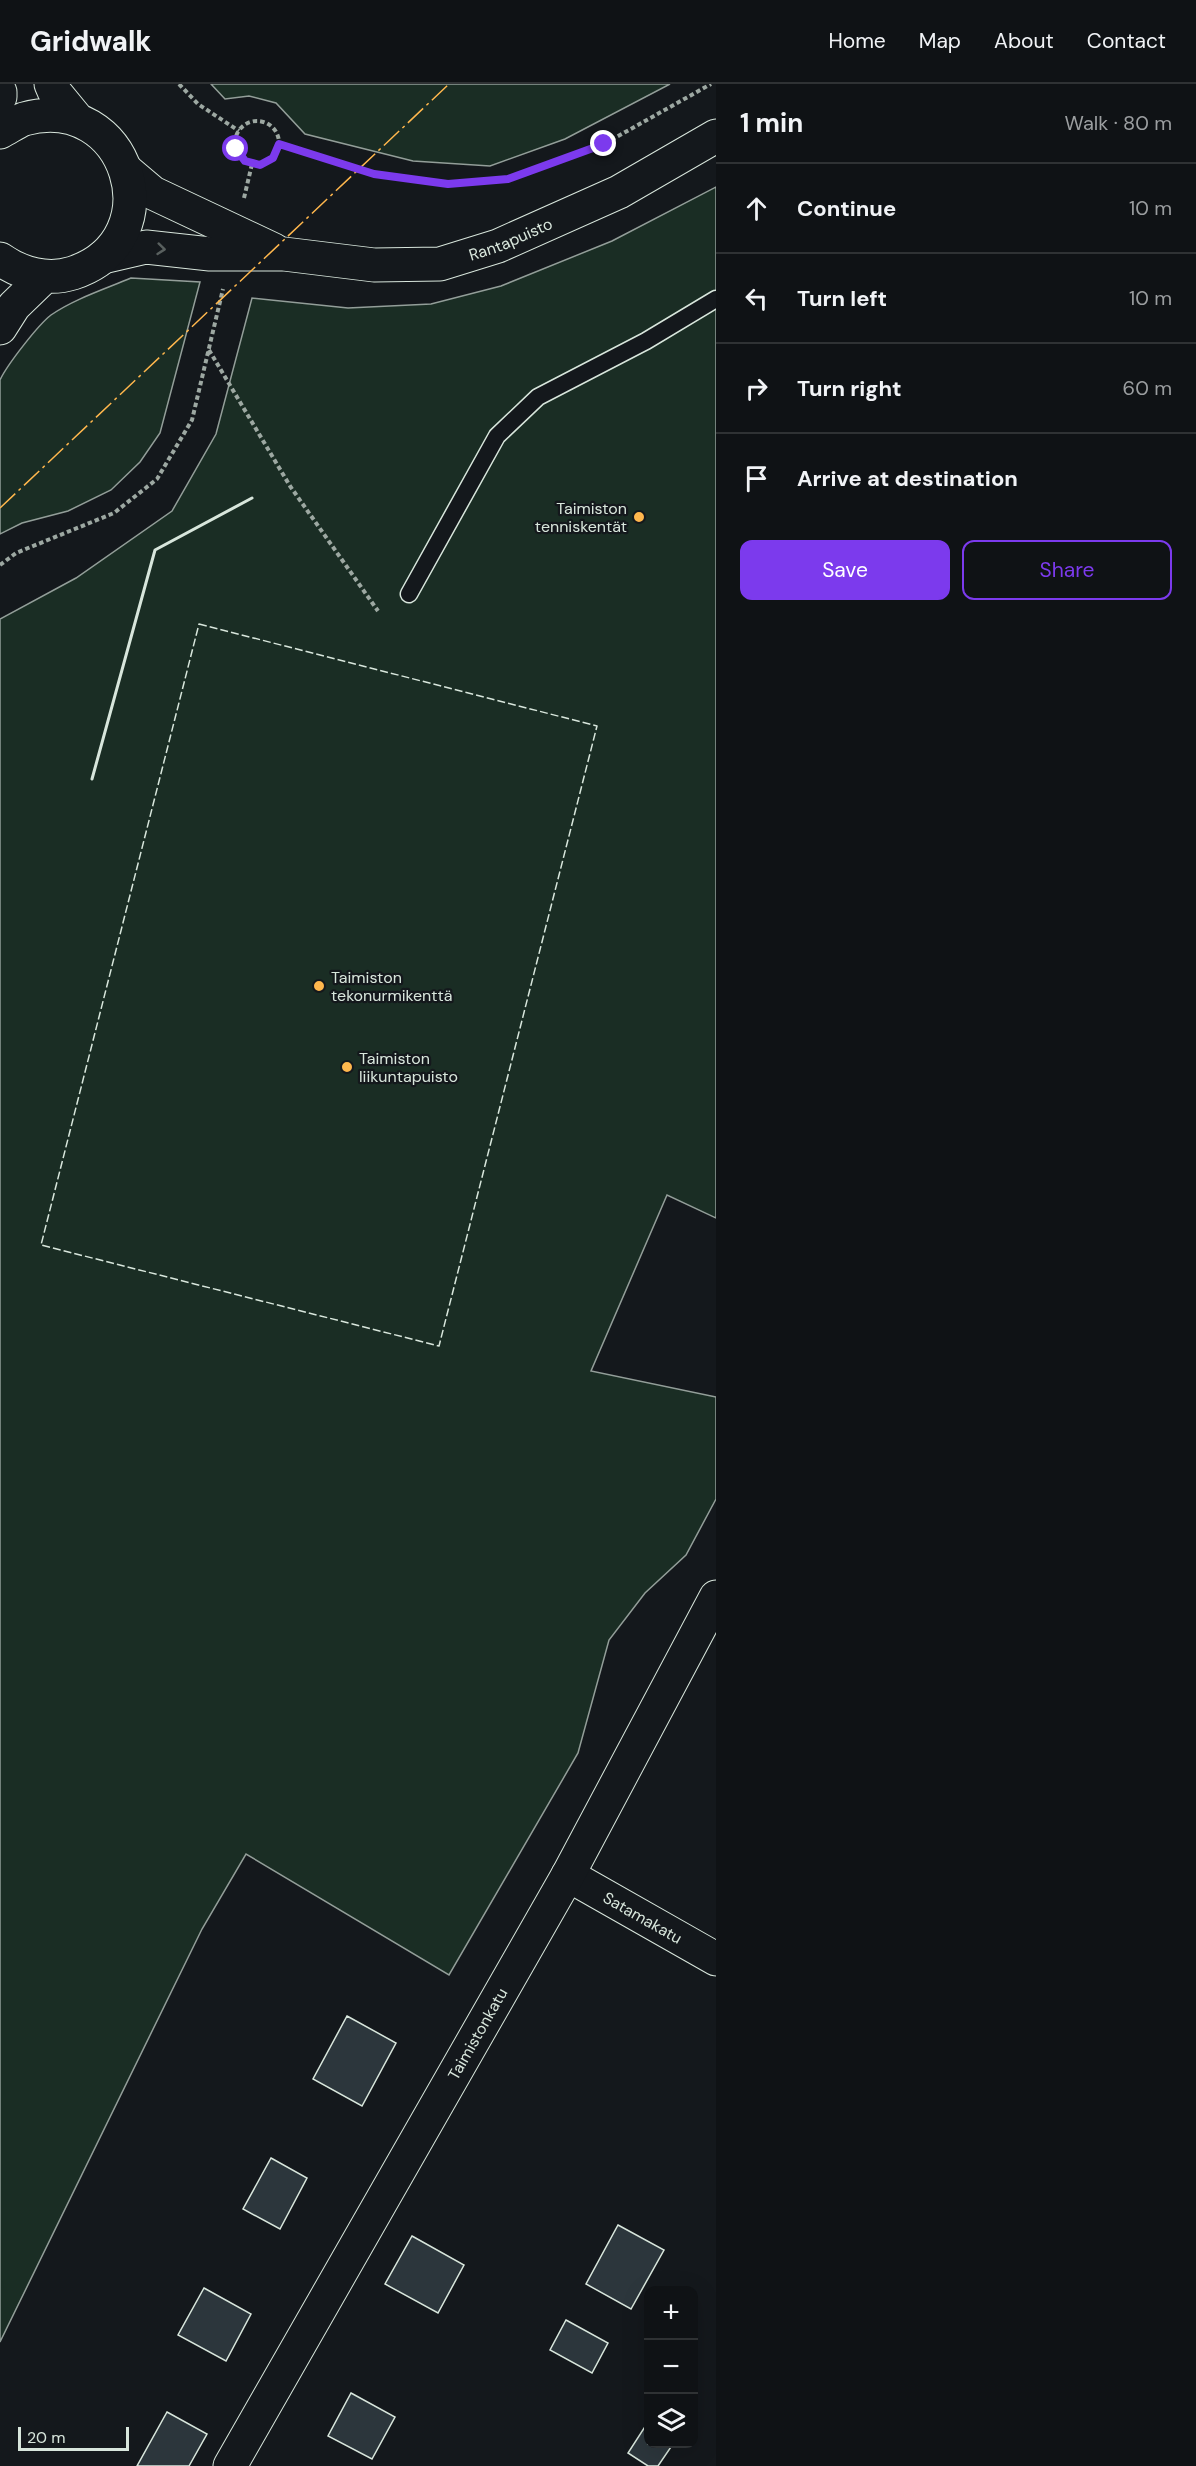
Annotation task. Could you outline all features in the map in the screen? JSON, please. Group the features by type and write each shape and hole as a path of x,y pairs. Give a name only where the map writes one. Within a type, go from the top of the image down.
{"street":[{"path":"51,84 77,120"},
{"path":"0,132 22,120 50,115 77,120 99,131 116,149 127,171 131,194 128,217 118,239 103,257 86,268 65,275 44,277 21,272 0,259"},
{"name":"Rantapuisto","path":"103,257 146,248 210,254 284,254 374,265 440,264 498,246 609,197 716,136"},
{"name":"Rantapuisto","path":"127,171 153,193 284,254"},
{"path":"0,328 14,306 44,277"},
{"name":"Taimistonkatu","path":"230,2466 568,1875 716,1597"},
{"name":"Satamakatu","path":"568,1875 716,1959"}],"lane":[{"path":"409,594 497,436 538,397 646,341 716,299"}],"path":[{"path":"179,84 198,104 239,131"},
{"path":"279,144 374,174 448,184 508,179 604,144 711,84"},
{"path":"261,121 274,130 279,144 273,158 267,162 252,164 240,156 236,149 236,137 239,131 251,122 261,121"},
{"path":"242,206 252,164"},
{"path":"0,565 16,553 114,513 157,479 192,420 225,278"},
{"path":"209,349 290,486 378,611"}],"green space":[{"path":"211,84 670,84 565,139 490,166 413,161 305,134 276,103 249,96 225,99"},
{"name":"Taimiston liikuntapuisto","path":"716,187 716,1218 667,1195 591,1371 716,1397 716,1499 686,1555 645,1593 609,1640 578,1753 449,1975 246,1854 202,1929 0,2342 0,619 76,578 172,511 216,434 252,298 348,308 431,304 501,286 612,241"},
{"path":"131,278 200,282 160,433 140,462 111,490 68,511 22,523 0,534 0,380 23,346 51,315 80,299"}],"building":[{"path":"347,2016 396,2043 362,2106 313,2079"},
{"path":"271,2158 307,2178 280,2229 243,2209"},
{"path":"618,2225 664,2250 631,2309 586,2284"},
{"path":"412,2236 464,2265 438,2313 385,2284"},
{"path":"204,2288 251,2314 226,2361 178,2335"},
{"path":"566,2320 608,2343 592,2373 550,2350"},
{"path":"351,2393 395,2417 372,2459 328,2436"},
{"path":"167,2412 207,2434 189,2466 137,2466"},
{"path":"644,2428 644,2448 670,2448 658,2466 648,2466 628,2453"}],"fence":[{"path":"199,624 597,726 439,1346 41,1245 199,624"}],"wall":[{"path":"92,779 155,550 252,498"}],"power":[{"path":"0,508 449,84"}],"place":[{"name":"Taimiston tenniskentät","path":"639,517"},
{"name":"Taimiston tekonurmikenttä","path":"319,986"},
{"name":"Taimiston liikuntapuisto","path":"347,1067"}],"route":[{"path":"236,149 245,161 252,164 260,165 273,158 279,144 374,174 448,184 508,179 604,144"}]}
